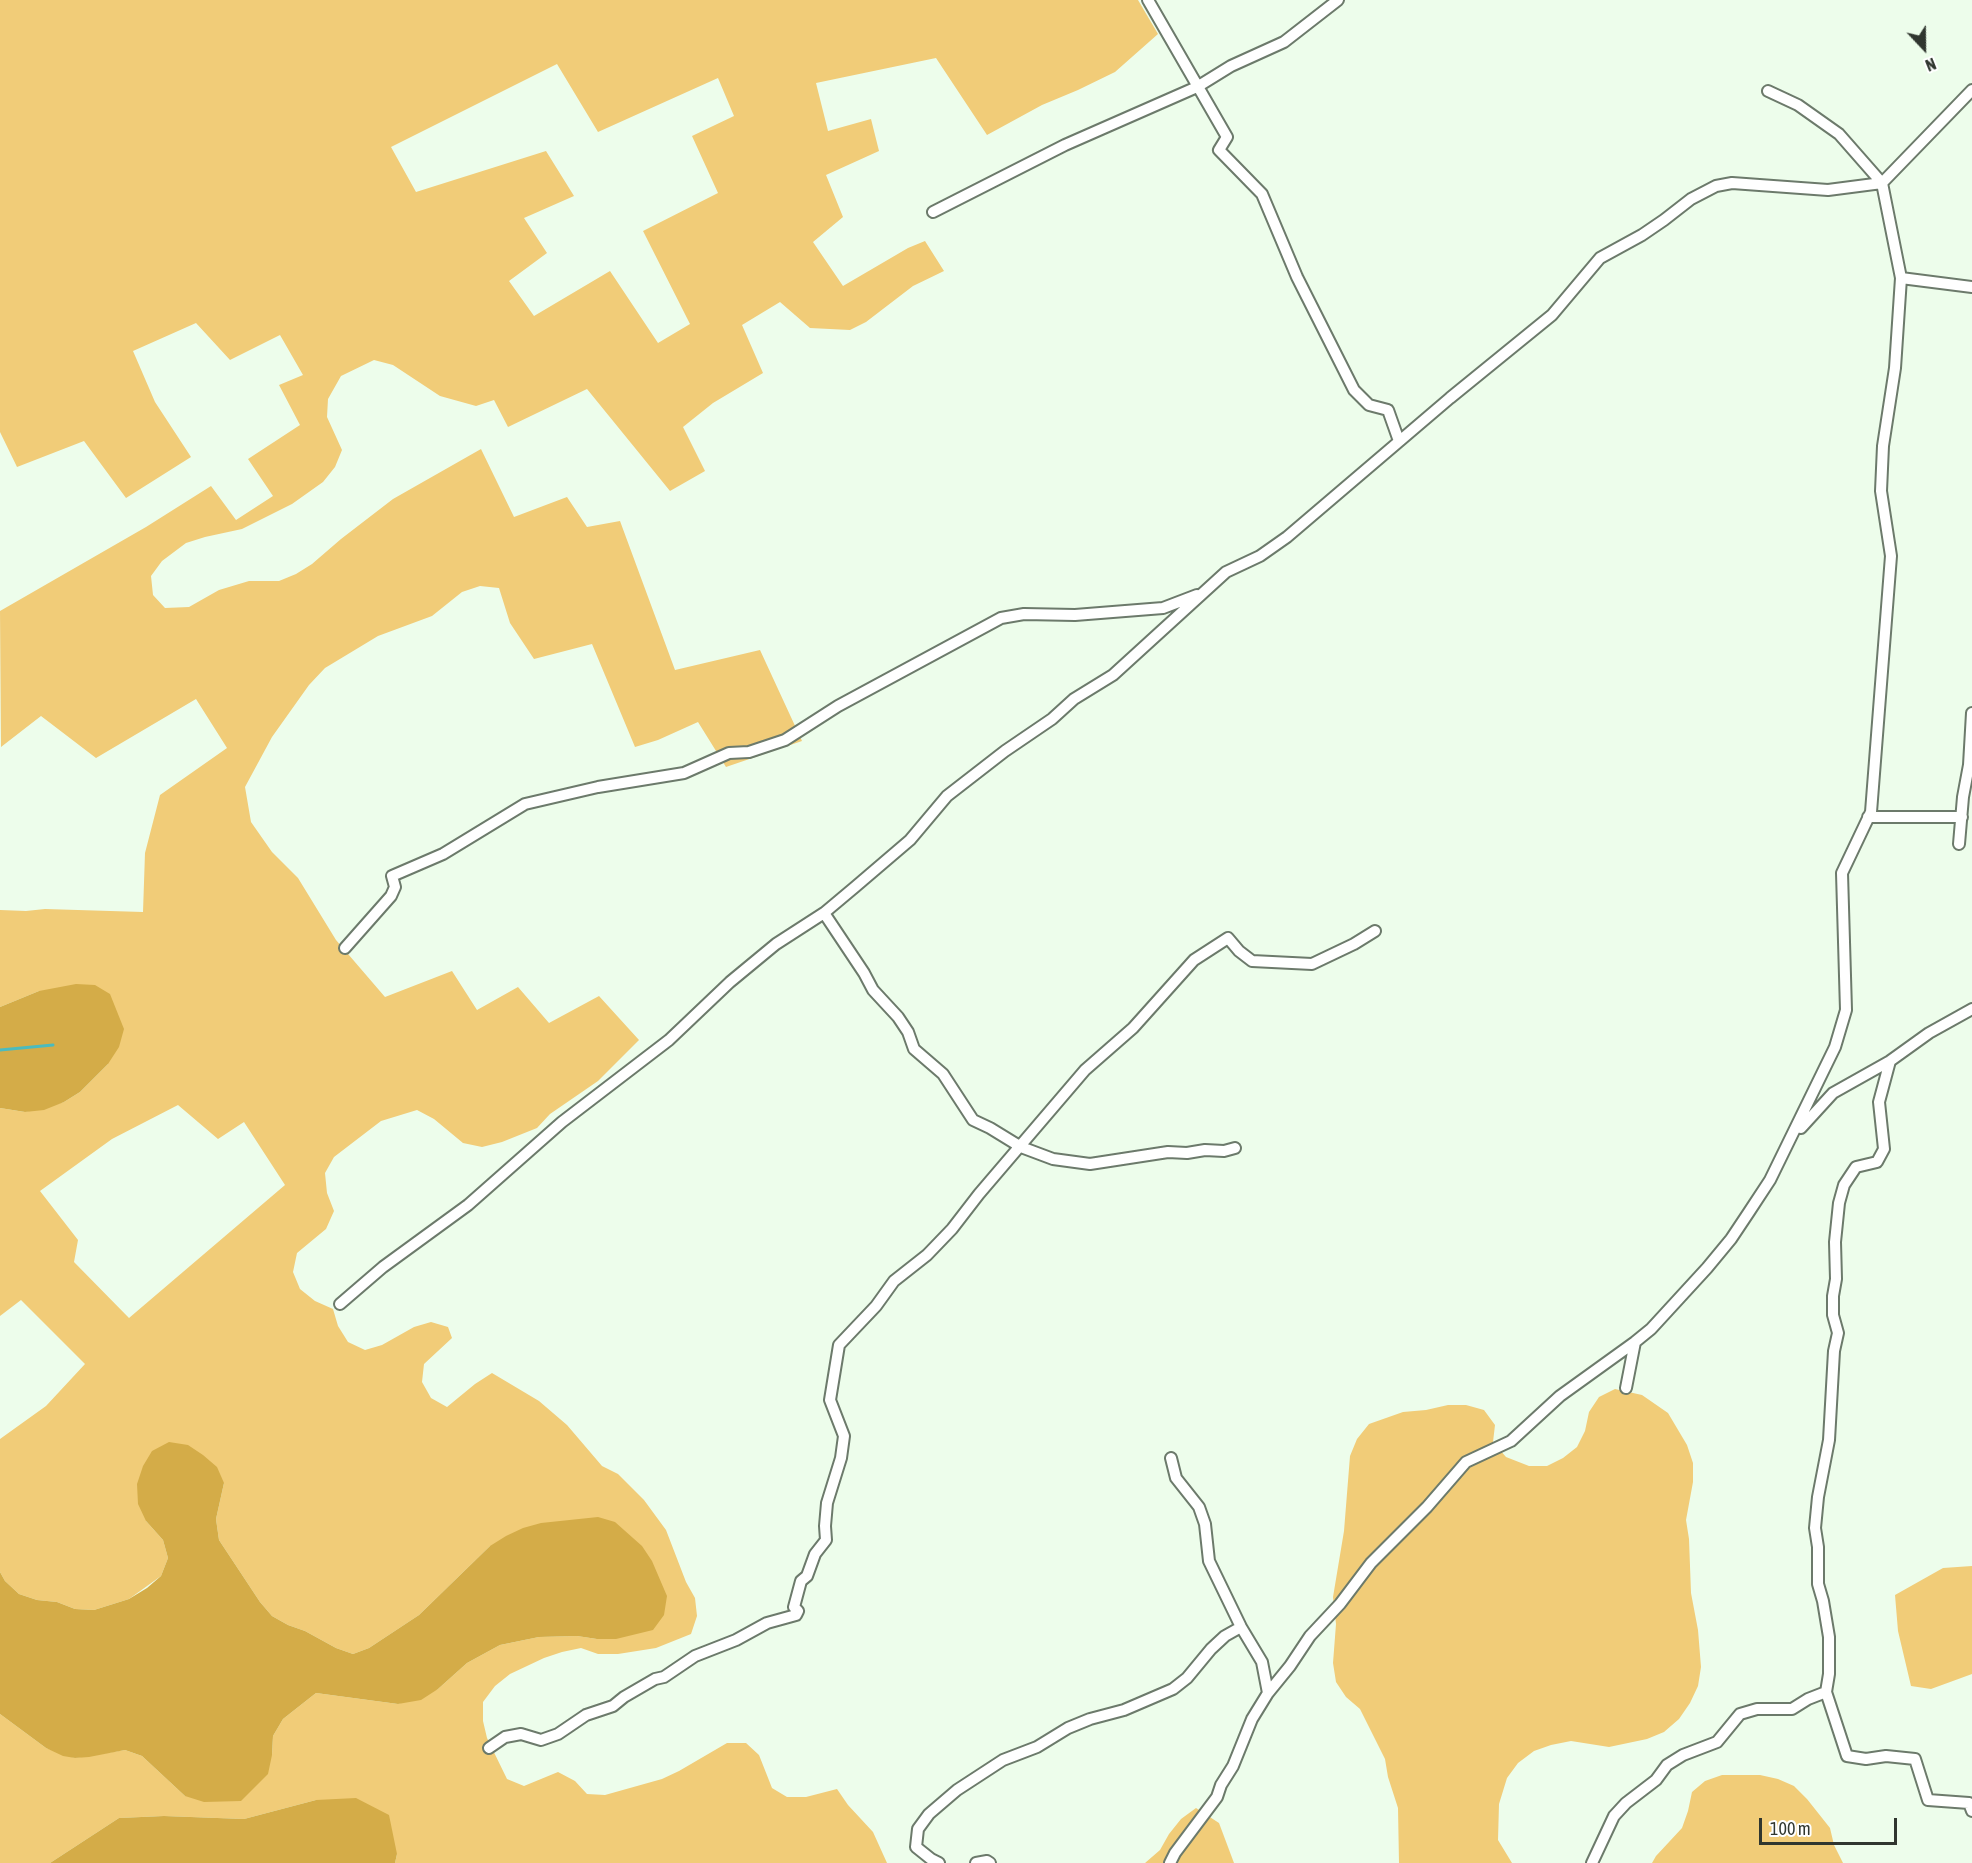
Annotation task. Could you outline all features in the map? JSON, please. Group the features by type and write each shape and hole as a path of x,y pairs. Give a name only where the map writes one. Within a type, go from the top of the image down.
{"street":[{"path":"1148,0 1227,137 1219,150 1262,194 1297,276 1354,390 1369,405 1388,410 1399,441"},
{"path":"933,212 1065,145 1197,87 1231,66 1284,42 1338,0"},
{"path":"340,1304 383,1267 468,1205 562,1122 669,1040 730,982 776,944 824,913 910,840 947,796 1005,751 1052,719 1074,699 1113,675 1233,567 1260,556 1287,537 1552,315 1600,258 1664,220 1691,199 1716,186 1732,183 1828,190 1882,183 1972,90"},
{"path":"1170,1863 1217,1797 1221,1785 1233,1766 1252,1719 1268,1693 1290,1666 1310,1635 1340,1604 1391,1540 1427,1507 1466,1462 1511,1441 1560,1396 1651,1329 1731,1239 1770,1180 1835,1047 1846,1010 1842,873 1870,812 1891,556 1881,490 1883,446 1895,368 1901,278 1882,183 1839,134 1798,105 1768,91"},
{"path":"1901,278 1972,287"},
{"path":"345,948 391,896 395,887 392,876 443,854 525,804 598,787 684,773 729,753 749,752 785,741 854,697 1001,618 1163,608 1203,593"},
{"path":"1959,844 1963,797 1969,765 1972,712"},
{"path":"1868,818 1962,817"},
{"path":"824,913 873,990 898,1017 908,1032 914,1049 943,1074 973,1120 1021,1147 1053,1159 1090,1164 1168,1152 1224,1151 1235,1148"},
{"path":"489,1748 505,1737 521,1734 541,1740 558,1734 586,1715 613,1707 624,1697 655,1679 664,1677 695,1656 736,1640 767,1623 796,1615 798,1611 794,1607 801,1581 807,1575 815,1554 826,1540 827,1503 842,1458 844,1436 830,1400 839,1345 876,1306 894,1281 927,1255 952,1229 1085,1070 1133,1028 1194,960 1228,938 1252,961 1312,964 1375,931"},
{"path":"1792,1137 1833,1093 1890,1061 1929,1033 1972,1009"},
{"path":"1890,1061 1879,1102 1884,1149 1877,1162 1856,1167 1844,1185 1839,1203 1834,1242 1836,1279 1833,1315 1838,1333 1834,1351 1829,1440 1818,1497 1815,1528 1818,1547 1818,1584 1829,1637 1829,1674 1826,1692 1847,1756 1866,1759 1886,1756 1915,1759 1928,1800 1969,1803 1972,1811"},
{"path":"1626,1388 1635,1341"},
{"path":"1171,1458 1176,1478 1199,1507 1205,1524 1209,1561 1241,1627 1262,1662 1268,1693"},
{"path":"939,1863 916,1847 918,1829 929,1814 957,1790 1003,1760 1037,1747 1068,1728 1090,1719 1124,1710 1173,1689 1187,1678 1225,1636 1241,1627"},
{"path":"1592,1863 1614,1816 1626,1803 1656,1780 1667,1765 1683,1755 1717,1742 1740,1714 1757,1709 1792,1709 1826,1692"},
{"path":"976,1863 987,1861 990,1863"}],"shaded area":[{"path":"0,0 1138,0 1158,34 1115,72 1042,105 987,135 936,58 816,83 828,131 871,119 879,151 826,175 843,217 813,242 843,286 908,248 925,241 944,271 913,286 866,322 850,330 810,328 780,302 742,325 763,373 713,403 683,427 705,471 670,491 587,389 508,427 494,400 476,406 440,396 393,365 374,360 341,376 328,399 327,417 342,450 335,467 323,482 292,504 242,529 186,543 162,561 151,576 153,595 165,608 189,607 219,590 249,581 279,581 312,564 393,499 481,449 514,517 567,497 587,527 620,521 675,670 760,650 802,741 726,767 698,722 658,740 635,747 592,644 534,659 510,623 499,588 480,586 462,592 432,616 378,636 325,668 309,685 272,737 245,787 251,822 272,852 298,878 336,940 385,997 452,971 477,1010 518,987 549,1023 599,996 639,1040 598,1081 550,1114 537,1128 502,1142 482,1147 463,1143 434,1119 417,1110 381,1121 334,1157 325,1173 327,1193 334,1211 326,1229 297,1253 293,1272 300,1289 315,1301 333,1309 338,1326 348,1342 365,1350 382,1345 414,1327 431,1322 448,1327 452,1338 424,1364 422,1382 431,1398 447,1407 492,1373 539,1401 567,1425 602,1466 618,1474 644,1500 666,1530 686,1582 695,1598 697,1616 691,1634 656,1648 618,1654 598,1654 581,1648 562,1652 510,1674 495,1686 483,1702 483,1721 487,1738 507,1779 524,1786 558,1772 575,1781 587,1794 605,1795 662,1779 727,1743 746,1743 759,1755 772,1788 787,1797 806,1797 837,1789 848,1805 873,1832 887,1863 395,1863 397,1854 316,1800 244,1819 164,1816 119,1818 50,1863 0,1863 0,1714 46,1748 75,1758 125,1750 142,1756 185,1796 272,1755 273,1736 283,1719 316,1693 398,1704 438,1689 467,1663 500,1645 539,1637 577,1636 597,1639 490,1546 419,1615 369,1648 353,1654 336,1648 272,1616 260,1602 219,1540 216,1519 224,1483 146,1521 163,1540 168,1558 161,1576 129,1599 94,1610 75,1609 57,1602 37,1600 19,1594 5,1581 0,1572 0,1439 46,1406 85,1364 21,1300 0,1316 0,1108 25,1112 64,1102 80,1092 108,1064 39,991 0,1007 0,910 143,912 145,853 160,795 227,748 196,699 96,758 41,716 1,747 0,611 146,527 211,486 236,520 273,496 248,459 300,425 279,385 303,375 280,335 230,360 196,323 133,351 155,402 191,457 126,498 84,441 17,467 0,432","holes":["557,64 598,132 718,78 734,116 692,136 718,193 643,231 690,324 658,343 610,271 534,316 509,281 547,253 524,218 574,196 546,151 416,192 391,147","178,1105 218,1139 244,1122 285,1185 129,1318 74,1262 78,1240 40,1191 112,1139"]},
{"path":"76,984 95,985 110,994 124,1029 119,1047 108,1064 80,1092 64,1102 44,1110 25,1112 0,1108 0,1007 39,991"},
{"path":"1615,1389 1642,1395 1668,1413 1687,1445 1693,1463 1693,1482 1686,1520 1691,1593 1698,1630 1701,1667 1698,1686 1679,1719 1664,1732 1647,1739 1609,1747 1571,1741 1551,1745 1534,1751 1518,1763 1507,1778 1499,1804 1498,1840 1512,1863 1399,1863 1398,1808 1385,1759 1360,1709 1346,1697 1336,1682 1333,1663 1336,1624 1333,1597 1344,1531 1350,1456 1357,1439 1369,1424 1403,1412 1448,1405 1466,1405 1484,1410 1495,1425 1493,1442 1506,1457 1529,1466 1547,1466 1563,1458 1577,1447 1585,1431 1589,1412 1599,1397"},
{"path":"169,1442 188,1445 217,1467 224,1483 216,1519 219,1540 260,1602 272,1616 353,1654 369,1648 419,1615 490,1546 523,1528 541,1523 598,1517 615,1522 642,1546 652,1561 667,1596 664,1615 653,1630 616,1639 577,1636 539,1637 500,1645 467,1663 438,1689 421,1700 398,1704 316,1693 283,1719 273,1736 268,1774 241,1801 204,1802 185,1796 142,1756 125,1750 89,1757 63,1756 46,1748 0,1714 0,1572 5,1581 19,1594 37,1600 57,1602 75,1609 94,1610 129,1599 147,1588 161,1576 168,1558 163,1540 146,1521 138,1504 137,1484 143,1466 152,1451"},
{"path":"1972,1566 1972,1674 1931,1689 1911,1686 1898,1631 1895,1595 1943,1568"},
{"path":"1722,1775 1760,1775 1794,1786 1830,1828 1834,1845 1843,1863 1652,1863 1682,1828 1692,1792 1705,1781"},
{"path":"356,1798 389,1815 397,1854 395,1863 50,1863 119,1818 164,1816 244,1819 316,1800"},
{"path":"1196,1808 1219,1823 1234,1863 1145,1863 1160,1850 1181,1819"}],"waterway":[{"path":"0,1050 53,1045"}]}
